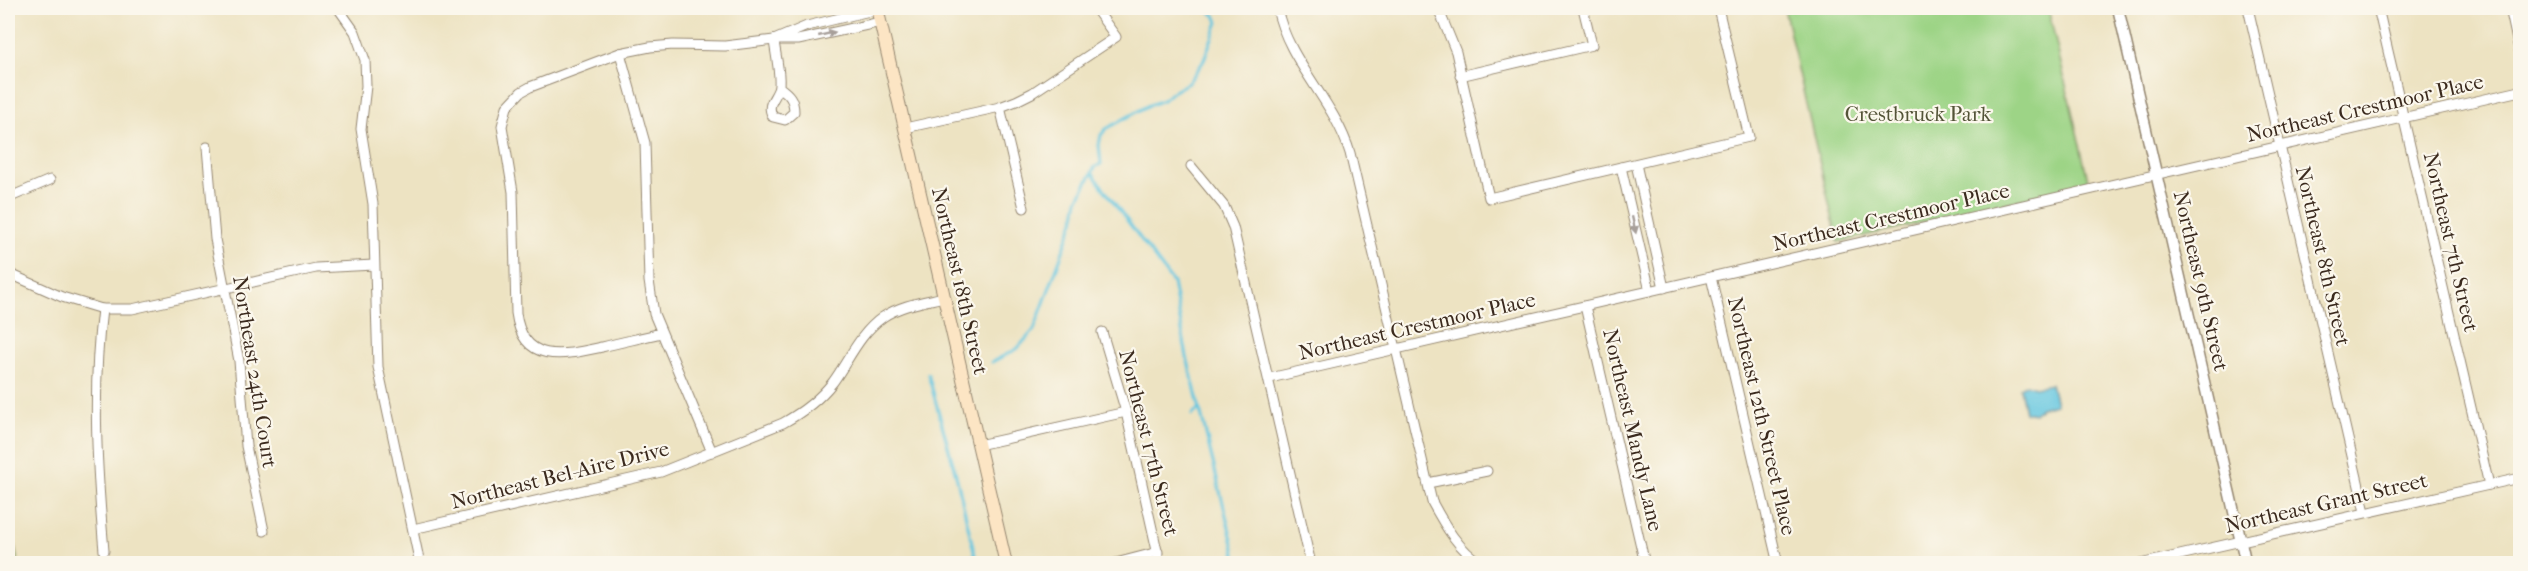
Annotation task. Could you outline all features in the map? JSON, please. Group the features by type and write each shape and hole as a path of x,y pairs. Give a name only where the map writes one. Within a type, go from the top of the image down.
{"main road":[{"name":"Northeast 18th Street","path":"878,8 1006,564"}],"street":[{"path":"338,8 355,32 365,60 366,86 360,129 372,186 378,367 420,564"},
{"path":"774,40 807,26 878,8"},
{"path":"905,128 1000,107 1032,93 1116,36 1095,8"},
{"path":"1277,8 1286,39 1333,114 1347,142 1432,502 1444,525 1475,562"},
{"path":"1438,8 1450,33 1489,198 1749,137 1718,8"},
{"path":"1460,76 1592,45 1583,8"},
{"name":"Northeast 9th Street","path":"2118,8 2246,564"},
{"name":"Northeast 8th Street","path":"2248,8 2365,512"},
{"name":"Northeast 7th Street","path":"2379,8 2489,485"},
{"path":"2510,8 2520,54"},
{"path":"661,333 556,356 535,349 521,333 517,323 513,185 503,137 507,107 520,92 620,53 673,45 725,46 774,40 798,40 881,22"},
{"path":"774,40 779,87"},
{"path":"620,53 645,143 650,289 654,314 712,452"},
{"name":"Northeast Crestmoor Place","path":"1270,378 2520,91"},
{"path":"1000,107 1023,208"},
{"name":"Northeast 24th Court","path":"207,147 210,207 237,351 246,446 264,531"},
{"path":"1636,164 1664,288"},
{"path":"1191,166 1224,206 1233,227 1270,378 1311,564"},
{"path":"1621,168 1650,291"},
{"path":"8,198 50,180"},
{"path":"8,273 62,297 102,309 132,309 316,268 375,265"},
{"name":"Northeast 12th Street Place","path":"1711,277 1778,564"},
{"name":"Northeast Bel-Aire Drive","path":"413,529 651,475 783,423 812,405 834,381 865,333 885,316 912,305 944,297"},
{"name":"Northeast Mandy Lane","path":"1585,306 1645,564"},
{"path":"102,309 96,356 96,411 104,551"},
{"name":"Northeast 17th Street","path":"1102,332 1126,412 1160,564"},
{"path":"978,446 1126,412"},
{"path":"1428,483 1487,471"},
{"name":"Northeast Grant Street","path":"2140,564 2520,478"},
{"path":"1112,564 1158,552"}],"green space":[{"name":"Crestbruck Park","path":"1784,8 2048,8 2089,184 1838,242"},
{"path":"14,545 18,563 8,563 8,547"}],"water":[{"path":"2026,384 2035,387 2051,384 2056,404 2040,408 2034,414 2025,412 2020,388"}],"waterway":[{"path":"992,362 1017,349 1034,330 1074,221 1078,200 1095,167 1101,164 1099,145 1101,135 1106,129 1147,106 1163,100 1188,83 1203,62 1218,22 1215,15 1201,8"},
{"path":"1093,174 1173,283 1187,357 1238,564"},
{"path":"928,374 956,475 977,564"},
{"path":"1192,415 1199,409"}]}
